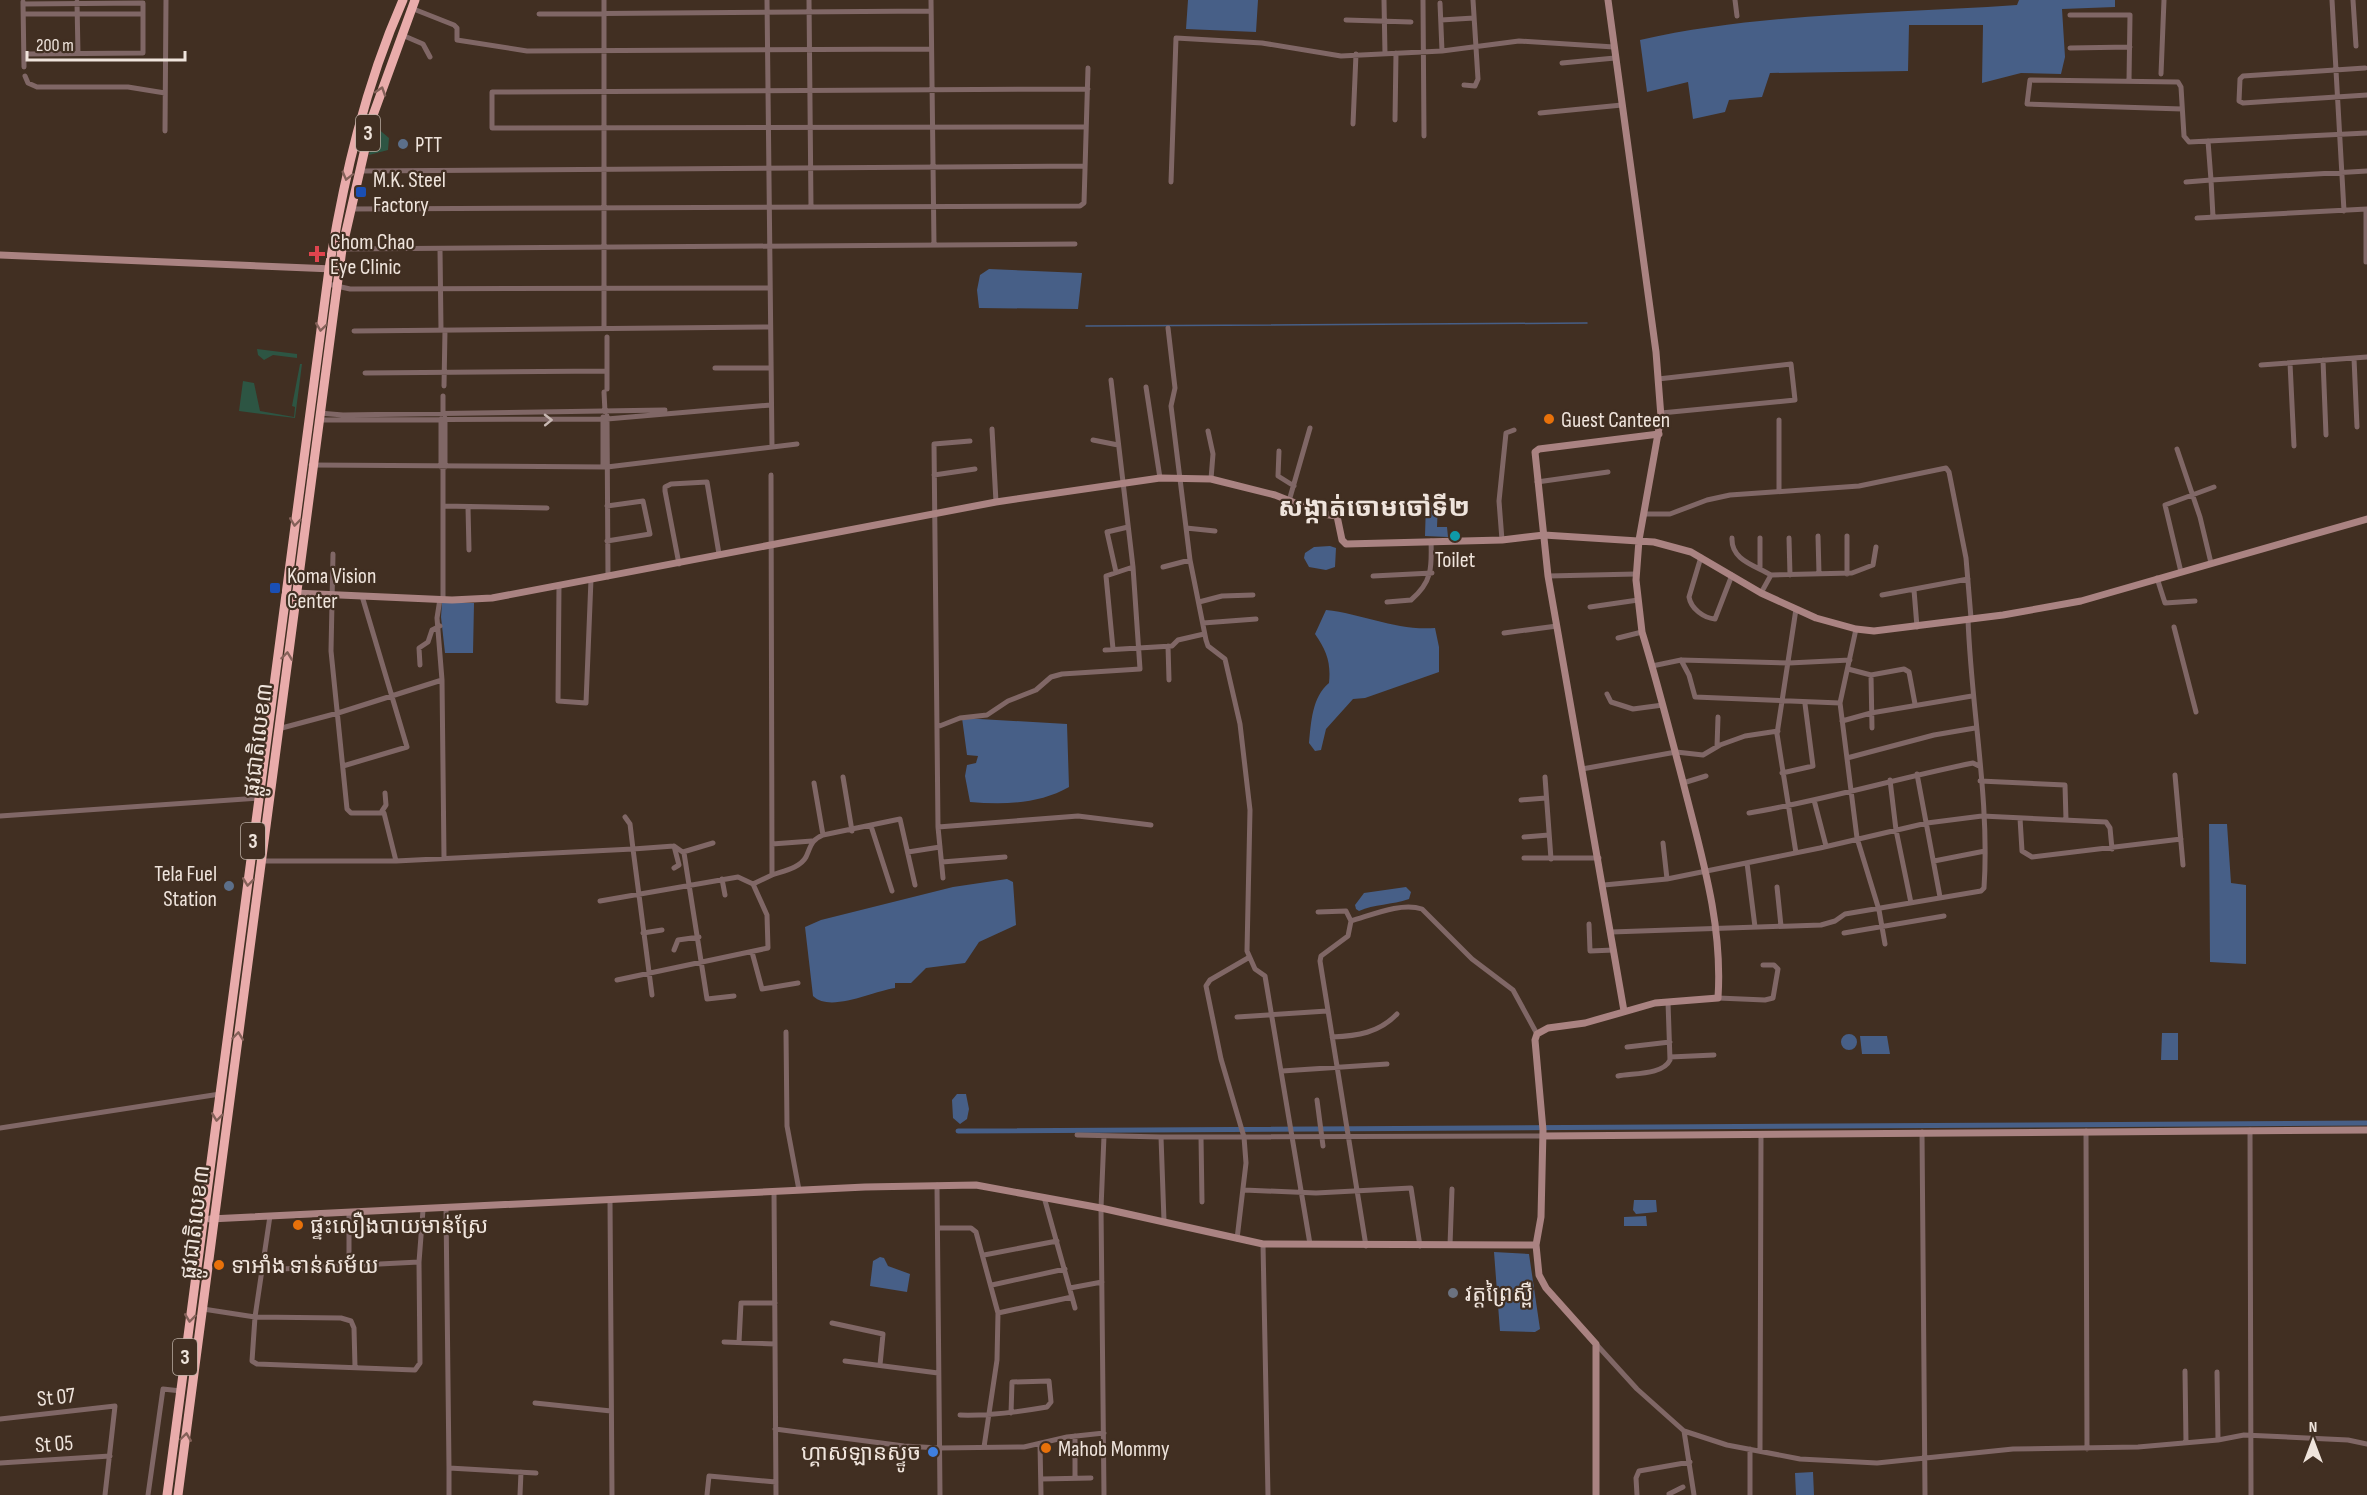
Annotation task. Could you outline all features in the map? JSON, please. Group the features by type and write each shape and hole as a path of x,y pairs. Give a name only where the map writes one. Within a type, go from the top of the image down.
{"highway":[{"name":"ផ្លូវជាតិលេខ៣","path":"167,1495 259,798 334,270 356,136 378,65 403,0"},
{"name":"ផ្លូវជាតិលេខ៣","path":"334,270 342,249 358,171 375,106 413,4"},
{"name":"ផ្លូវជាតិលេខ៣","path":"178,1495 278,729 295,593 307,464 319,417 332,285"}],"street":[{"path":"165,131 166,0"},
{"path":"604,0 604,328"},
{"path":"767,0 772,447"},
{"path":"809,0 811,207"},
{"path":"931,0 934,245"},
{"path":"1384,0 1385,54"},
{"path":"1423,0 1424,136"},
{"path":"1464,85 1475,86 1477,83 1473,0"},
{"path":"1608,0 1661,413 1640,540 1636,574 1638,600 1642,632 1707,870 1717,929 1718,998"},
{"path":"1735,0 1737,16"},
{"path":"2162,74 2164,0"},
{"path":"2332,0 2344,211"},
{"path":"2353,0 2356,46"},
{"path":"24,54 143,53 143,3 23,2 24,67"},
{"path":"77,2 78,54"},
{"path":"1440,3 1442,51"},
{"path":"413,4 454,25 457,28 457,40 527,51 931,49"},
{"path":"539,15 931,11"},
{"path":"2070,15 2128,13 2129,81"},
{"path":"24,14 143,14"},
{"path":"1441,20 1474,18"},
{"path":"1346,20 1411,22"},
{"path":"401,34 423,44 430,57"},
{"path":"1170,182 1176,38 1262,44 1341,56 1442,51 1519,41 1614,47"},
{"path":"2070,48 2130,47"},
{"path":"1395,120 1396,53"},
{"path":"1353,124 1356,54"},
{"path":"1562,63 1615,58"},
{"path":"350,209 1080,206 1084,203 1088,68"},
{"path":"2365,68 2243,76 2240,79 2239,100 2240,103 2367,95"},
{"path":"25,76 28,83 37,87 128,87 165,93"},
{"path":"2182,109 2027,104 2030,80 2178,82 2182,109 2186,140 2208,141 2367,133"},
{"path":"1086,128 492,128 492,92 1088,89"},
{"path":"1540,113 1622,105"},
{"path":"2208,141 2213,217"},
{"path":"358,171 1085,166"},
{"path":"2186,182 2367,171"},
{"path":"2197,218 2366,210 2366,262"},
{"path":"342,249 1075,244"},
{"path":"440,249 444,386"},
{"path":"0,255 334,270"},
{"path":"332,285 441,289 769,288"},
{"path":"354,331 770,327"},
{"path":"1168,328 1175,378 1175,393 1170,406 1190,560 1204,634 1208,646 1225,659 1240,724 1250,810 1250,885 1246,942 1248,958 1255,969 1266,976 1294,1132 1310,1244"},
{"path":"607,337 605,467 608,577"},
{"path":"2261,365 2367,357"},
{"path":"2354,358 2357,427"},
{"path":"2323,360 2326,435"},
{"path":"2290,363 2294,446"},
{"path":"1658,379 1791,364 1795,400 1661,413"},
{"path":"715,368 770,368"},
{"path":"365,373 607,371"},
{"path":"937,727 960,718 987,715 1008,701 1036,690 1051,677 1062,674 1140,669 1133,567 1111,380"},
{"path":"1146,387 1160,478"},
{"path":"443,396 441,599 437,618 440,626 442,681 444,857"},
{"path":"319,417 605,419 771,405"},
{"path":"443,417 712,409"},
{"path":"1779,420 1779,491"},
{"path":"1289,501 1310,428"},
{"path":"992,429 996,502"},
{"path":"1502,540 1499,501 1504,448 1506,432 1514,430"},
{"path":"1208,431 1213,454 1211,479"},
{"path":"1624,1011 1604,885 1548,576 1537,482 1536,450 1659,434"},
{"path":"1093,440 1118,445"},
{"path":"944,878 938,826 934,444 970,441"},
{"path":"307,464 605,467 797,444"},
{"path":"2177,449 2211,563"},
{"path":"1279,451 1278,476 1294,486"},
{"path":"934,476 975,469"},
{"path":"1611,932 1821,925 1835,921 1845,914 1879,910 1984,888 1985,851 1972,696 1968,579 1949,469 1859,486 1730,495 1670,514 1644,514"},
{"path":"1537,482 1608,472"},
{"path":"771,475 772,875"},
{"path":"295,593 441,599 492,598 996,502 1122,482 1180,477 1211,479 1289,501 1323,514 1337,516 1342,540 1346,544 1502,540 1544,535 1640,540 1691,552 1761,593 1816,618 1856,629 1874,631 1917,627 2081,601 2367,519"},
{"path":"680,564 665,491 665,487 671,484 707,482 719,555"},
{"path":"2181,572 2165,505 2214,487"},
{"path":"607,506 643,501 650,534 607,541"},
{"path":"443,506 547,508"},
{"path":"468,507 469,550"},
{"path":"1116,572 1107,532 1128,527"},
{"path":"1186,528 1215,531"},
{"path":"1818,536 1819,574"},
{"path":"1847,536 1847,573"},
{"path":"1732,538 1733,552 1772,575 1847,573 1875,564 1876,547"},
{"path":"1760,538 1760,569"},
{"path":"1789,538 1790,574"},
{"path":"1387,602 1413,599 1432,573 1431,542"},
{"path":"333,554 332,651 348,813 382,811"},
{"path":"1701,557 1689,597 1690,603 1702,615 1714,620 1716,618 1732,575"},
{"path":"1163,567 1190,560"},
{"path":"1113,649 1106,577 1133,567"},
{"path":"1373,576 1432,573"},
{"path":"1548,576 1636,574"},
{"path":"1761,593 1772,575"},
{"path":"2157,578 2165,603 2195,601"},
{"path":"560,585 558,701 586,703 591,579"},
{"path":"1882,595 1968,579"},
{"path":"1914,590 1917,627"},
{"path":"343,766 407,747 362,596"},
{"path":"1199,602 1221,596 1253,596"},
{"path":"1590,607 1638,600"},
{"path":"1796,609 1778,731 1782,773 1796,853"},
{"path":"1203,622 1256,619"},
{"path":"420,666 419,648 428,642 432,630 440,626"},
{"path":"1504,633 1557,626"},
{"path":"2174,627 2196,712"},
{"path":"1856,629 1840,704 1857,838 1879,910 1885,944"},
{"path":"1618,638 1642,632"},
{"path":"1105,650 1172,646 1178,640 1204,634"},
{"path":"1168,646 1169,680"},
{"path":"1652,666 1681,660 1789,663 1850,660"},
{"path":"1681,660 1689,675 1695,697 1784,700 1793,704 1840,704"},
{"path":"1848,669 1870,675 1904,669 1909,672 1916,704"},
{"path":"1870,675 1872,728"},
{"path":"278,729 442,681"},
{"path":"1607,694 1611,702 1633,709 1663,705"},
{"path":"1842,721 1871,712 1972,696"},
{"path":"1782,773 1813,766 1805,704"},
{"path":"1718,717 1718,747"},
{"path":"1847,758 1934,735 1975,728"},
{"path":"1582,769 1676,752 1703,755 1745,736 1778,731"},
{"path":"1749,813 1850,792 1917,774 1973,763 1979,766"},
{"path":"1917,774 1940,897"},
{"path":"2175,775 2183,865"},
{"path":"1683,783 1706,776"},
{"path":"843,777 852,831"},
{"path":"1545,777 1551,859"},
{"path":"1890,780 1896,830 1911,903"},
{"path":"1980,781 2065,785 2066,820"},
{"path":"814,783 823,835"},
{"path":"382,811 386,805 385,793"},
{"path":"0,816 259,798"},
{"path":"1521,800 1546,798"},
{"path":"1814,800 1826,846"},
{"path":"382,811 385,815 396,861"},
{"path":"938,826 1078,816 1151,825"},
{"path":"1604,885 1666,879 1796,853 1927,823 1982,816 2108,822 2112,849"},
{"path":"626,817 630,824 652,996"},
{"path":"2020,818 2022,851 2025,855 2032,857 2181,839"},
{"path":"772,844 812,841 823,835 852,831 900,819 915,885"},
{"path":"872,826 892,891"},
{"path":"1524,837 1549,835"},
{"path":"753,884 790,869 806,858 812,841"},
{"path":"683,852 713,843"},
{"path":"1664,843 1666,879"},
{"path":"261,861 396,861 674,846 683,852 691,885 707,999 734,996"},
{"path":"674,846 679,865 674,868"},
{"path":"908,852 940,847"},
{"path":"1934,861 1985,851"},
{"path":"942,862 1005,856"},
{"path":"1524,858 1599,858"},
{"path":"1747,863 1755,927"},
{"path":"600,901 738,877 753,884 767,915 769,946 752,952 617,981"},
{"path":"722,879 725,895"},
{"path":"1777,887 1781,926"},
{"path":"1351,921 1399,908 1413,906 1422,909 1472,959 1513,990 1537,1034"},
{"path":"1318,912 1346,911 1351,921 1348,936 1320,958 1366,1246"},
{"path":"1844,933 1944,916"},
{"path":"1589,924 1590,951 1614,950"},
{"path":"643,933 662,930"},
{"path":"674,950 678,940 699,937"},
{"path":"752,952 762,989 798,983"},
{"path":"1237,1239 1246,1163 1243,1133 1221,1059 1206,986 1210,980 1248,958"},
{"path":"1763,965 1777,966 1773,998 1765,1000 1718,998 1668,1002 1624,1011 1585,1023 1548,1028 1537,1034 1535,1040 1543,1130 1541,1217 1536,1245 1542,1282 1637,1389 1684,1431 1727,1445 1800,1459 1858,1463 2013,1449 2087,1449 2186,1443 2251,1434 2348,1440 2367,1444"},
{"path":"1618,1076 1660,1070 1668,1065 1670,1042 1668,1002"},
{"path":"1237,1017 1327,1011"},
{"path":"1332,1037 1358,1035 1386,1026 1396,1014"},
{"path":"786,1032 787,1126 800,1190"},
{"path":"1627,1047 1670,1042"},
{"path":"1670,1057 1714,1055"},
{"path":"1282,1071 1387,1064"},
{"path":"0,1128 220,1094"},
{"path":"1317,1100 1323,1146"},
{"path":"1077,1135 1201,1137 1243,1133 1543,1130 1761,1134 2367,1130"},
{"path":"2250,1130 2251,1495"},
{"path":"2086,1131 2087,1449"},
{"path":"1922,1132 1925,1495"},
{"path":"1760,1451 1761,1134"},
{"path":"1104,1136 1101,1208 1104,1495"},
{"path":"1161,1137 1164,1221"},
{"path":"1201,1137 1202,1202"},
{"path":"937,1185 940,1495"},
{"path":"203,1218 214,1220 349,1214 774,1191 976,1185 1101,1208 1263,1244 1536,1245"},
{"path":"1244,1190 1303,1193 1411,1188 1420,1246"},
{"path":"1450,1245 1452,1189"},
{"path":"774,1191 776,1495"},
{"path":"1044,1197 1058,1240 1075,1308"},
{"path":"610,1200 612,1495"},
{"path":"446,1208 449,1495"},
{"path":"270,1216 251,1357 257,1364 416,1370 419,1367 419,1262 423,1210"},
{"path":"349,1214 349,1265"},
{"path":"938,1228 974,1229 984,1255 998,1313 997,1360 984,1447"},
{"path":"984,1255 1058,1240"},
{"path":"1263,1244 1268,1495"},
{"path":"262,1270 419,1262"},
{"path":"992,1285 1065,1269"},
{"path":"1070,1288 1102,1282"},
{"path":"998,1313 1072,1297"},
{"path":"739,1342 741,1303 775,1302"},
{"path":"202,1309 255,1317 341,1318 351,1321 354,1328 355,1367"},
{"path":"832,1323 883,1334 880,1365"},
{"path":"724,1342 775,1344"},
{"path":"1596,1344 1596,1495"},
{"path":"845,1361 938,1373"},
{"path":"2185,1371 2186,1443"},
{"path":"2217,1372 2218,1440"},
{"path":"960,1416 988,1416 1011,1413 1047,1407 1051,1402 1049,1381 1012,1382 1011,1413"},
{"path":"148,1495 163,1389 181,1391"},
{"path":"535,1403 611,1411"},
{"name":"St 07","path":"0,1419 116,1407 110,1456"},
{"path":"775,1429 904,1446 939,1448 1040,1444 1075,1436 1104,1433"},
{"path":"1684,1431 1694,1495"},
{"path":"1075,1436 1075,1479"},
{"path":"1040,1444 1041,1495"},
{"path":"1749,1495 1750,1449"},
{"path":"105,1495 110,1456"},
{"name":"St 05","path":"0,1463 110,1456"},
{"path":"1638,1495 1636,1478 1639,1471 1690,1462"},
{"path":"449,1468 536,1473"},
{"path":"520,1495 521,1472"},
{"path":"707,1495 709,1476 776,1482"},
{"path":"1041,1479 1091,1478"},
{"path":"1668,1495 1683,1487"}],"green space":[{"path":"376,127 389,138 388,150 369,155"},
{"path":"257,349 297,354 297,358 273,355 264,360 258,355"},
{"path":"300,364 302,364 295,418 239,411 243,381 254,383 260,411 294,417 295,407 292,406"}],"water":[{"path":"1188,0 1258,0 1256,32 1186,29"},
{"path":"2019,0 2115,0 2115,7 2062,9 2065,57 2061,74 2021,73 1982,83 1983,25 1909,25 1908,71 1770,73 1762,97 1729,100 1725,112 1693,119 1688,82 1647,92 1640,40 1686,31 1780,19 2017,5"},
{"path":"989,269 1082,273 1078,309 979,308 977,290 980,275"},
{"path":"1426,503 1438,503 1437,527 1447,527 1448,537 1425,536"},
{"path":"1314,547 1336,548 1335,567 1326,570 1309,567 1304,558 1305,553"},
{"path":"442,603 474,603 473,653 445,653 441,617"},
{"path":"1326,610 1393,625 1435,628 1439,647 1439,672 1365,698 1353,699 1326,729 1321,750 1315,751 1309,743 1312,719 1319,695 1329,683 1329,663 1323,646 1315,634"},
{"path":"962,718 1067,724 1069,787 1046,797 1021,802 970,802 965,776 967,765 976,763 978,756 967,755"},
{"path":"2209,824 2227,824 2231,883 2246,885 2246,964 2210,962"},
{"path":"1007,879 1013,882 1016,925 979,942 965,963 926,968 911,983 895,983 895,988 841,1002 821,1001 813,996 805,927 821,920 953,887"},
{"path":"1406,887 1411,892 1409,899 1359,911 1356,909 1355,905 1364,893"},
{"path":"2162,1033 2178,1033 2178,1060 2161,1060"},
{"path":"1849,1034 1857,1042 1849,1050 1841,1042"},
{"path":"1860,1036 1887,1036 1890,1054 1862,1054"},
{"path":"957,1094 966,1094 969,1109 967,1119 960,1124 953,1118 952,1100"},
{"path":"1634,1200 1656,1200 1657,1212 1636,1214 1633,1210"},
{"path":"1646,1216 1647,1226 1624,1226 1624,1217"},
{"path":"1494,1252 1529,1254 1540,1329 1535,1332 1500,1331"},
{"path":"880,1257 884,1258 888,1266 910,1274 907,1292 870,1286 873,1261"},
{"path":"1813,1472 1814,1495 1796,1495 1795,1473"}],"waterway":[{"path":"1086,326 1587,323"},
{"path":"958,1131 2367,1123"}],"place":[{"name":"PTT","path":"403,144"},
{"name":"M.K. Steel Factory","path":"361,192"},
{"name":"Chom Chao Eye Clinic","path":"317,254"},
{"name":"Guest Canteen","path":"1549,419"},
{"name":"Toilet","path":"1455,536"},
{"name":"Koma Vision Center","path":"275,588"},
{"name":"Tela Fuel Station","path":"229,886"},
{"name":"ផ្ទះលឿងបាយមាន់ស្រែ","path":"298,1225"},
{"name":"ទាអាំង ទាន់សម័យ","path":"219,1265"},
{"name":"វត្តព្រៃស្ពឺ","path":"1453,1293"},
{"name":"Mahob Mommy","path":"1046,1448"},
{"name":"ហ្គាសឡានស្ទូច","path":"933,1452"}],"district":[{"name":"សង្កាត់ចោមចៅទី២","path":"1374,507"}]}
